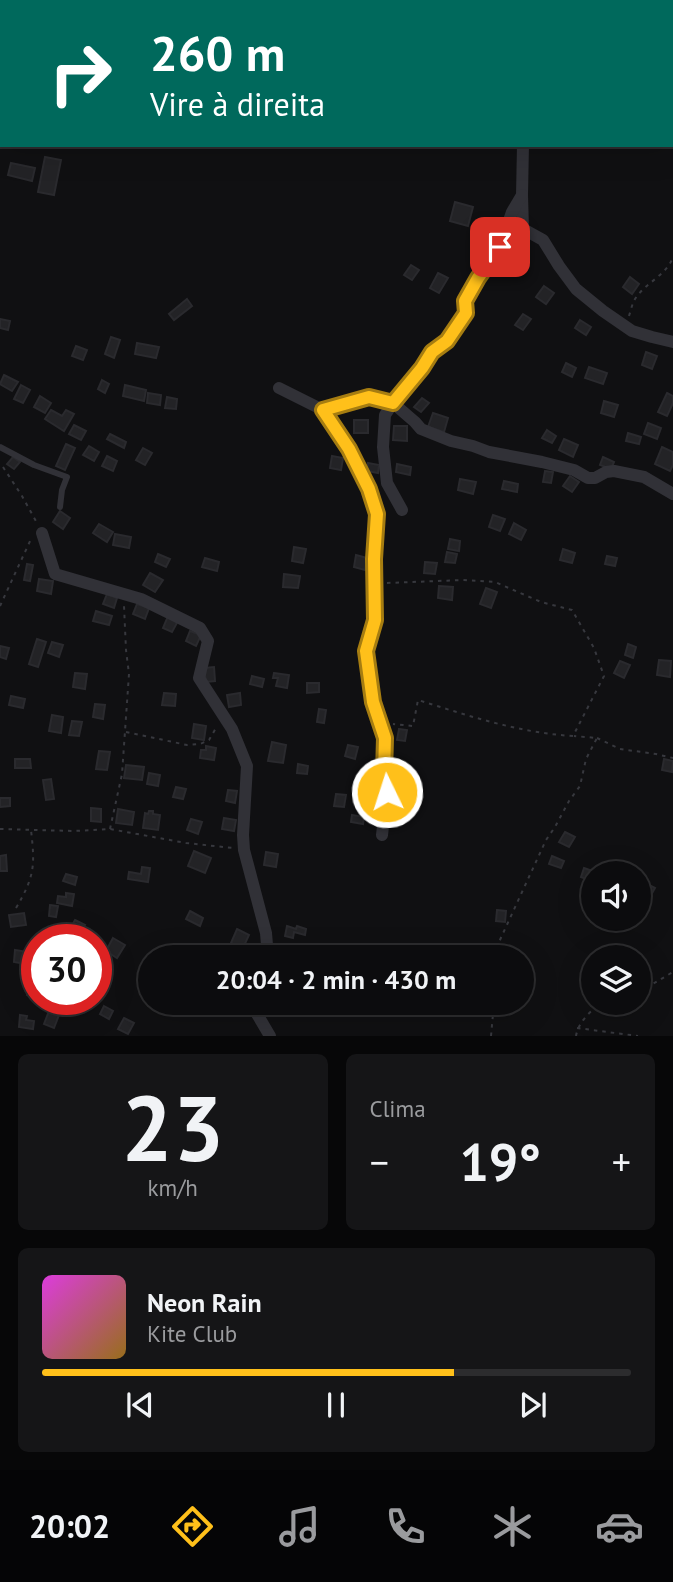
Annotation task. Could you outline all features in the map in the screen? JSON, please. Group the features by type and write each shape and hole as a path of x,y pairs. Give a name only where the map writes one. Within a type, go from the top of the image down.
{"street":[{"path":"523,147 523,229"},
{"path":"402,510 387,483 383,447 385,415 432,352 447,341 466,313 465,301 500,247 512,212 522,195"},
{"path":"512,212 523,229 543,240 576,289 603,311 632,331 673,342"},
{"path":"279,388 323,410 349,449 369,489 377,514 374,559 375,620 366,651 373,702 385,738 384,774 387,792 382,835"},
{"path":"323,410 369,397 393,403 421,429 451,441 574,470 588,478 614,471 644,477 673,494"},
{"path":"42,533 55,574 141,599 200,628 208,641 199,678 232,729 247,766 244,850 267,945"},
{"path":"258,1015 270,1036"}],"lane":[{"path":"0,447 34,465 67,477 60,507"}],"path":[{"path":"626,327 634,301 651,281 670,266 673,257"},
{"path":"0,606 31,539 42,533 3,467"},
{"path":"376,583 463,580 495,582 541,602 572,610 594,648 604,676 573,736"},
{"path":"110,830 122,774 129,674 123,594"},
{"path":"380,720 413,726 418,700 504,725 545,734 597,738 620,749 673,758"},
{"path":"125,732 187,745 200,744 209,740 223,715"},
{"path":"499,945 546,841 580,786 586,760 597,738"},
{"path":"0,829 110,830 244,850"},
{"path":"16,908 32,876 34,854 31,829"},
{"path":"651,985 673,972"},
{"path":"491,1036 493,1015"},
{"path":"576,1036 577,1028 588,1015"},
{"path":"577,1028 638,1036"}],"building":[{"path":"45,157 61,160 54,195 38,192"},
{"path":"11,163 35,168 32,181 8,175"},
{"path":"455,202 473,207 468,226 450,221"},
{"path":"411,265 419,270 412,280 404,275"},
{"path":"438,273 448,278 439,293 430,288"},
{"path":"630,277 639,284 632,294 623,287"},
{"path":"544,286 554,293 546,304 536,297"},
{"path":"187,299 192,306 174,320 169,314"},
{"path":"523,314 531,319 523,330 515,325"},
{"path":"0,319 10,321 8,330 0,328"},
{"path":"580,320 591,327 586,335 575,328"},
{"path":"111,337 120,340 114,358 105,354"},
{"path":"137,343 159,347 156,358 135,354"},
{"path":"76,346 87,350 83,360 72,356"},
{"path":"646,352 657,356 652,369 642,365"},
{"path":"566,363 576,368 572,377 562,372"},
{"path":"589,367 607,373 603,384 585,378"},
{"path":"4,375 18,382 12,391 0,384"},
{"path":"102,380 109,384 105,393 98,389"},
{"path":"21,385 30,390 23,403 14,399"},
{"path":"125,385 146,390 144,401 123,396"},
{"path":"148,393 161,395 160,405 147,403"},
{"path":"667,393 673,396 673,403 667,416 658,412"},
{"path":"40,396 51,403 45,413 34,407"},
{"path":"167,397 177,399 176,409 165,408"},
{"path":"422,398 429,403 421,412 414,407"},
{"path":"604,401 618,405 614,417 601,413"},
{"path":"51,410 62,416 66,410 74,414 64,431 45,419"},
{"path":"433,413 448,418 444,432 428,427"},
{"path":"354,420 368,420 368,433 354,433"},
{"path":"648,423 661,428 657,439 644,434"},
{"path":"74,425 86,431 81,440 69,434"},
{"path":"394,426 407,426 407,441 393,440"},
{"path":"547,430 556,436 552,443 542,438"},
{"path":"628,433 641,437 639,444 626,441"},
{"path":"110,434 126,442 124,448 107,439"},
{"path":"564,439 578,445 573,457 559,450"},
{"path":"66,444 75,448 65,470 56,466"},
{"path":"89,446 99,452 94,461 83,455"},
{"path":"662,447 673,452 670,471 655,464"},
{"path":"143,448 152,453 145,465 136,460"},
{"path":"107,456 117,461 113,471 102,466"},
{"path":"332,456 343,458 341,470 330,468"},
{"path":"13,457 20,462 14,469 7,464"},
{"path":"603,457 614,462 611,469 600,465"},
{"path":"368,463 379,465 378,473 367,471"},
{"path":"397,464 411,467 410,475 396,472"},
{"path":"545,471 553,472 551,483 543,482"},
{"path":"570,476 579,482 572,492 563,486"},
{"path":"460,479 476,482 473,494 458,490"},
{"path":"504,481 518,484 517,492 502,489"},
{"path":"60,511 70,518 63,529 53,522"},
{"path":"493,515 505,519 500,531 489,527"},
{"path":"514,523 526,530 521,540 509,534"},
{"path":"99,524 113,532 107,542 93,533"},
{"path":"115,534 131,537 129,548 113,545"},
{"path":"450,539 460,541 459,551 448,549"},
{"path":"294,547 306,549 303,563 292,561"},
{"path":"563,549 575,553 572,563 560,560"},
{"path":"447,552 457,554 455,563 445,562"},
{"path":"158,554 170,559 166,567 155,562"},
{"path":"356,555 367,558 365,570 354,567"},
{"path":"607,556 617,558 615,566 605,564"},
{"path":"205,558 219,562 217,571 202,567"},
{"path":"425,562 437,563 435,574 424,573"},
{"path":"27,564 33,565 30,581 24,580"},
{"path":"150,573 163,580 155,592 143,585"},
{"path":"284,574 300,576 298,588 283,587"},
{"path":"39,579 53,581 51,594 37,591"},
{"path":"439,586 453,587 452,600 438,598"},
{"path":"486,588 497,592 491,608 480,604"},
{"path":"107,594 117,598 114,608 103,604"},
{"path":"137,604 149,608 145,619 133,614"},
{"path":"96,611 112,616 109,625 93,621"},
{"path":"168,616 178,621 172,632 163,628"},
{"path":"190,631 201,635 196,646 186,641"},
{"path":"37,639 46,642 38,667 29,664"},
{"path":"52,642 63,645 59,657 48,653"},
{"path":"628,644 636,647 633,658 625,655"},
{"path":"0,646 9,648 6,659 0,657"},
{"path":"659,660 671,661 670,677 657,675"},
{"path":"620,661 630,665 624,678 614,673"},
{"path":"214,667 215,681 206,682 204,668"},
{"path":"75,673 87,674 85,689 73,687"},
{"path":"274,673 289,675 287,688 276,686 278,678 273,678"},
{"path":"252,676 264,679 262,687 250,684"},
{"path":"307,683 319,683 319,692 307,693"},
{"path":"164,693 176,694 175,706 162,705"},
{"path":"240,693 241,705 229,707 227,695"},
{"path":"11,696 25,699 23,708 9,705"},
{"path":"95,704 105,705 103,719 93,717"},
{"path":"319,709 326,710 324,723 317,722"},
{"path":"52,715 63,717 61,733 49,731"},
{"path":"72,721 82,722 79,736 69,735"},
{"path":"194,724 206,726 204,740 192,738"},
{"path":"399,729 407,730 405,741 397,740"},
{"path":"272,742 286,745 283,763 268,761"},
{"path":"348,745 358,747 355,759 345,756"},
{"path":"206,746 216,748 214,760 200,758 201,750 206,750"},
{"path":"99,751 110,752 107,770 96,769"},
{"path":"15,759 30,759 31,768 15,768"},
{"path":"664,759 673,761 672,772 662,770"},
{"path":"298,764 308,766 307,774 297,773"},
{"path":"126,765 144,767 142,780 124,778"},
{"path":"392,765 404,767 403,775 391,773"},
{"path":"149,773 160,775 158,786 147,784"},
{"path":"51,779 54,799 46,800 43,780"},
{"path":"176,787 186,789 183,799 173,797"},
{"path":"228,790 237,791 235,803 226,801"},
{"path":"336,794 346,795 344,807 334,806"},
{"path":"0,798 10,798 10,806 0,807"},
{"path":"401,805 413,807 411,818 400,816"},
{"path":"91,808 101,809 101,822 91,821"},
{"path":"118,809 134,812 132,825 116,823"},
{"path":"149,811 160,815 158,830 143,828 145,813 148,814"},
{"path":"352,815 364,817 363,824 351,822"},
{"path":"224,818 236,820 234,831 222,829"},
{"path":"191,819 202,822 198,834 187,830"},
{"path":"565,832 575,837 569,847 559,842"},
{"path":"194,851 211,858 205,873 188,866"},
{"path":"266,852 278,854 276,867 264,865"},
{"path":"6,855 7,871 0,871 0,856"},
{"path":"552,856 564,861 561,868 549,864"},
{"path":"142,867 150,868 148,882 128,879 129,872 141,874"},
{"path":"66,874 77,877 75,885 63,881"},
{"path":"66,893 74,894 72,906 57,903 58,896 66,897"},
{"path":"50,905 58,906 56,917 49,916"},
{"path":"497,910 506,911 505,922 496,921"},
{"path":"190,911 203,918 200,926 186,919"},
{"path":"24,913 26,924 11,927 9,915"},
{"path":"287,926 306,929 305,935 294,932 293,938 285,936"},
{"path":"237,929 249,935 244,945 231,943"},
{"path":"112,940 125,945 117,958 112,955"},
{"path":"15,950 21,951 21,963 14,962"},
{"path":"20,1015 27,1016 26,1020 34,1021 33,1029 19,1027"},
{"path":"47,1015 59,1015 54,1028 44,1024"},
{"path":"124,1018 134,1023 128,1034 118,1029"}],"route":[{"path":"387,792 384,774 385,738 373,702 366,651 375,620 374,559 377,514 369,489 349,449 323,410 369,397 393,403 432,352 447,341 466,313 465,301 500,247"}]}
